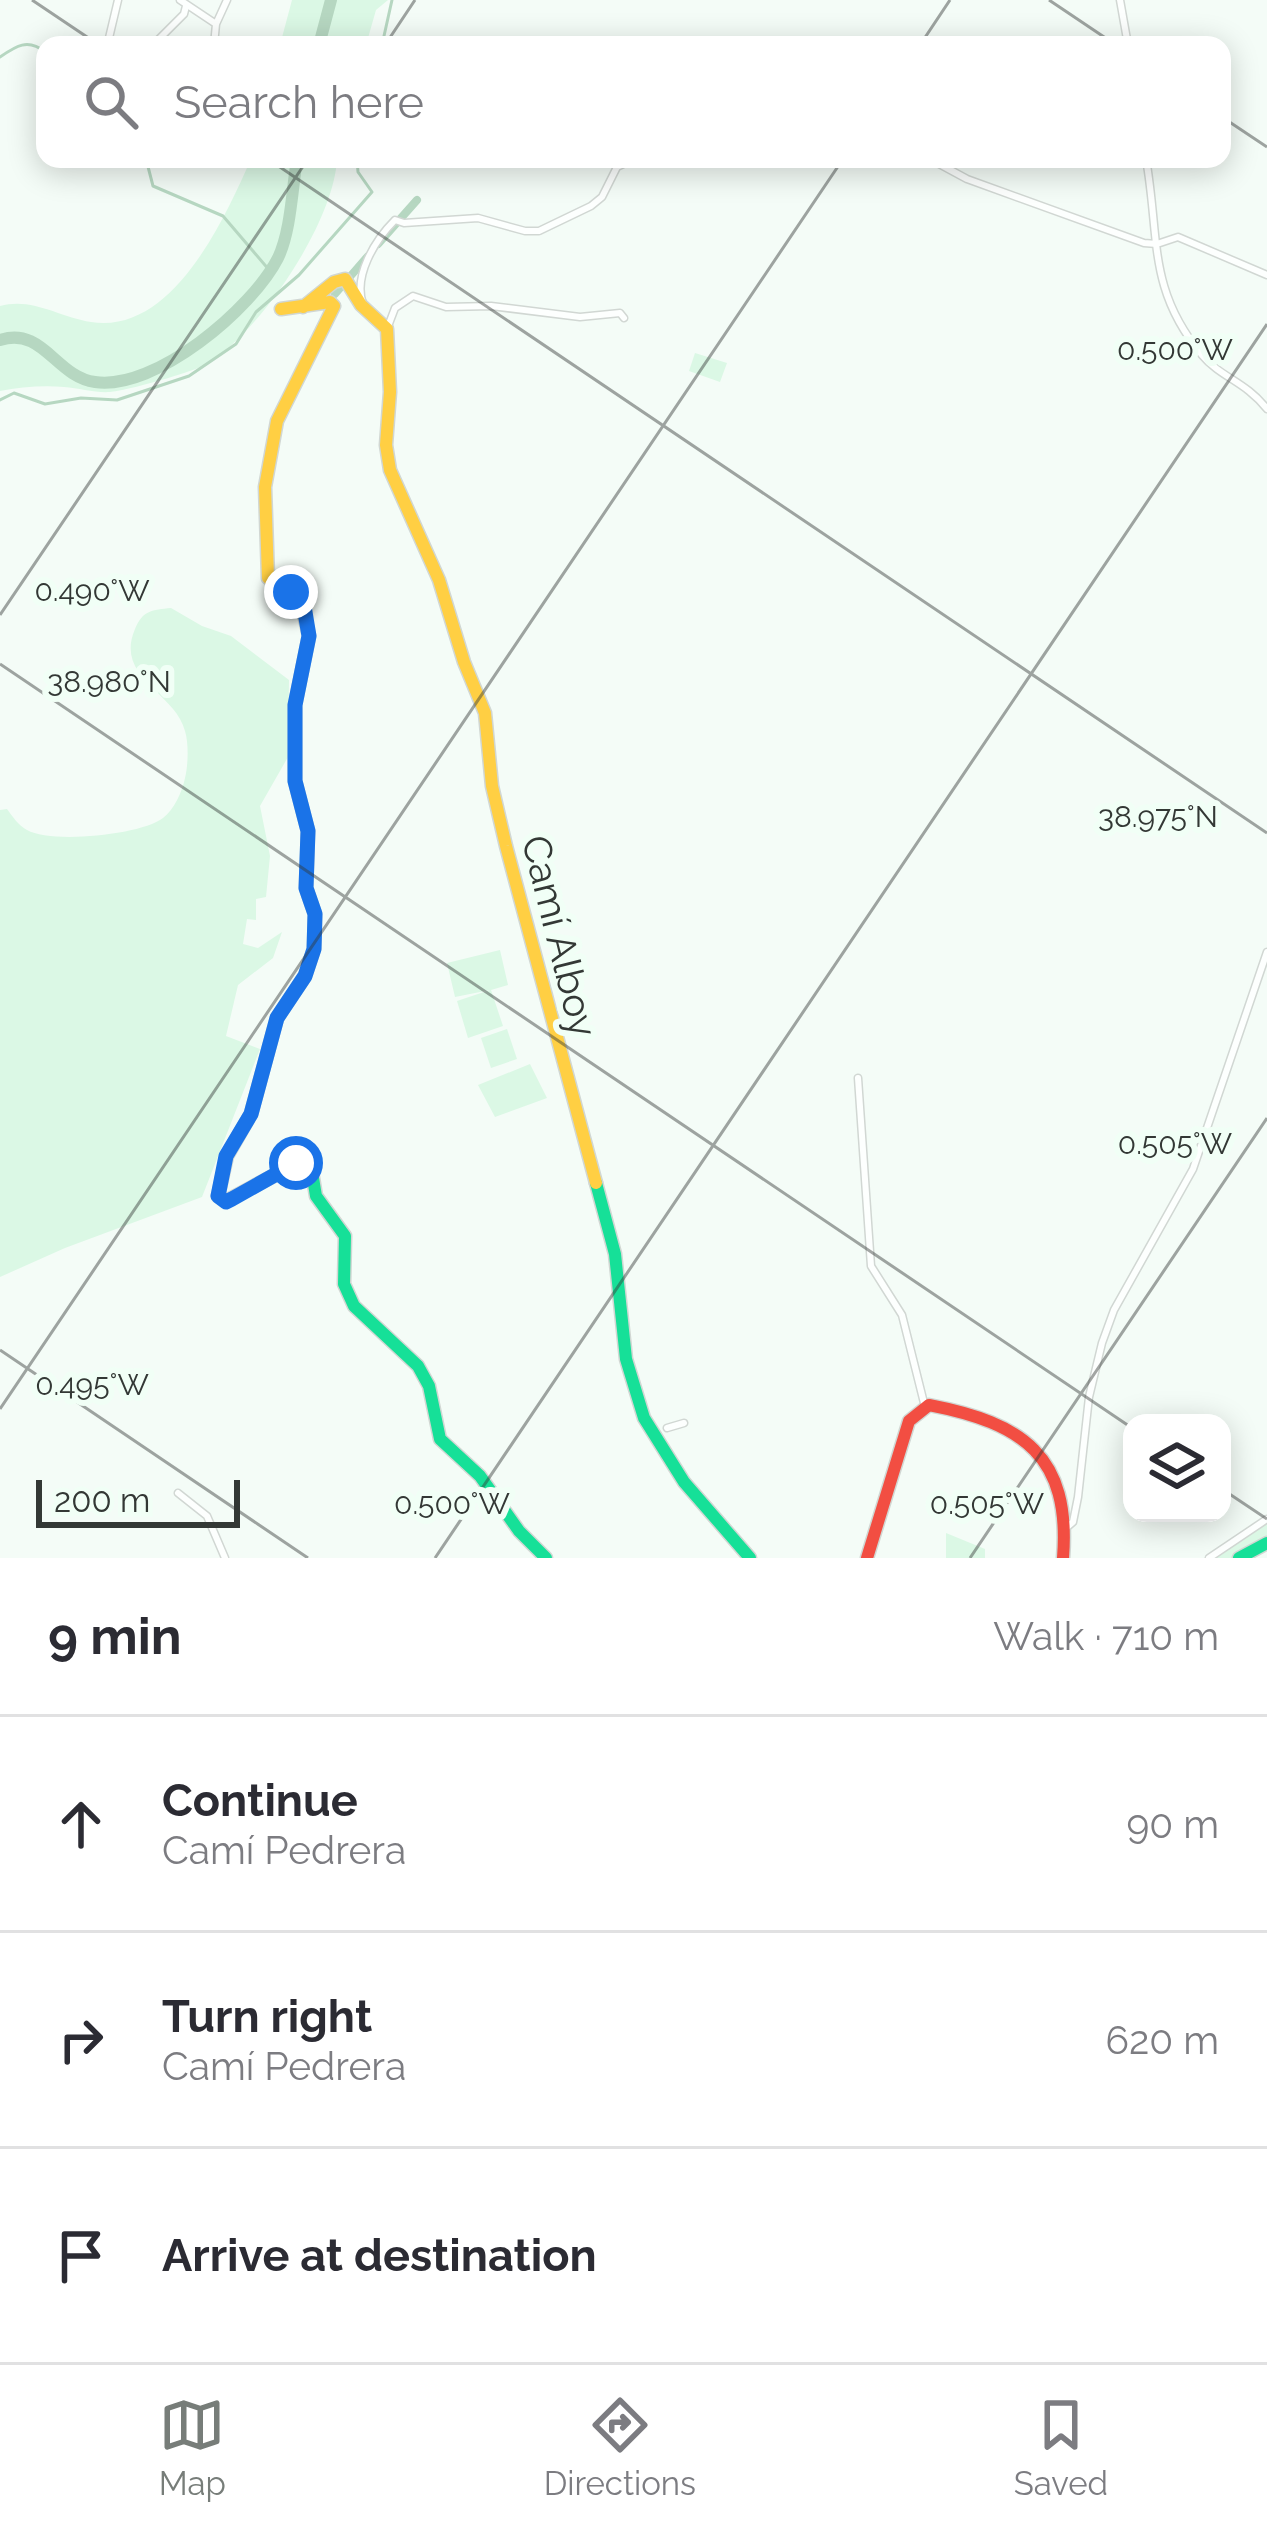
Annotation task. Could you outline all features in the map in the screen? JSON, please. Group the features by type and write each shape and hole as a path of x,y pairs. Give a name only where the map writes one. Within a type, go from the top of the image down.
{"street":[{"path":"109,36 118,0"},
{"path":"215,36 227,0"},
{"path":"1120,0 1126,36"},
{"path":"183,3 216,24"},
{"path":"162,36 184,14 183,3"},
{"path":"367,311 360,279 374,242 395,220 478,218 538,231 591,206 608,188 617,168"},
{"path":"947,168 1157,244 1178,237 1267,275"},
{"path":"1147,168 1161,286 1174,316 1210,364 1249,387 1267,409"},
{"path":"301,308 345,279 367,311 387,329 394,308 413,296 446,308 491,306 580,317 620,313 623,318"},
{"path":"281,309 330,302 334,306 280,411 264,511 268,578 300,596 309,636 295,705 295,781 308,831 306,888 315,914 314,949 305,976 277,1018 251,1114 226,1156 218,1196 226,1202 296,1163 311,1166 316,1196 345,1236 344,1284 354,1306 418,1366 429,1387 440,1439 480,1476 519,1531 546,1558"},
{"name":"Camí Alboy","path":"387,329 390,470 439,580 485,712 492,786 506,847 615,1254 616,1293 633,1381 644,1418 679,1475 750,1558"},
{"path":"1066,1528 1078,1497 1089,1396 1114,1310 1193,1169 1267,952"},
{"path":"858,1078 871,1266 902,1315 925,1407"},
{"path":"867,1558 909,1421 925,1407 942,1407 1000,1424 1032,1442 1057,1478 1067,1511 1063,1558"},
{"path":"668,1428 684,1423"},
{"path":"178,1492 207,1516 225,1558"},
{"path":"1209,1558 1267,1519"},
{"path":"1239,1558 1267,1543"}],"green space":[{"path":"292,0 388,0 376,10 369,36 282,36"},
{"path":"247,168 336,168 323,213 291,273 250,327 207,364 118,391 48,386 0,391 0,306 34,306 91,322 120,321 146,311 191,268"},
{"path":"695,353 727,363 720,382 689,371"},
{"path":"171,608 231,636 289,680 288,757 260,806 270,856 266,897 256,899 256,920 247,919 243,944 258,948 282,932 273,958 238,985 226,1036 260,1049 202,1197 0,1277 0,810 7,809 27,830 75,837 136,829 171,810 186,773 185,731 179,717 139,673 131,646 145,615"},
{"path":"500,950 508,985 491,990 503,1026 468,1038 457,1001 490,990 455,997 447,963"},
{"path":"507,1029 517,1059 491,1068 481,1038"},
{"path":"530,1064 547,1098 495,1117 478,1085"},
{"path":"1267,1523 1267,1538 1232,1558 1214,1558"},
{"path":"946,1533 985,1549 985,1558 946,1558"}],"waterway":[{"path":"321,36 331,0"},
{"path":"384,36 392,0"},
{"path":"0,57 22,45 36,47"},
{"path":"148,168 153,186 223,216 270,271"},
{"path":"0,340 28,340 81,378 95,382 145,374 172,360 247,300 278,258 296,168"},
{"path":"0,400 14,393 45,404 81,398 117,400 189,376 236,344 256,312 299,275 372,192 358,168"},
{"path":"378,244 417,200"},
{"path":"335,294 368,256"}],"traffic: fast":[{"path":"256,1185 296,1164 311,1166 316,1196 345,1236 344,1284 354,1306 418,1366 429,1386 440,1439 480,1476 519,1531 546,1558"},
{"path":"596,1183 615,1254 626,1359 644,1418 684,1482 750,1558"},
{"path":"1239,1558 1267,1543"}],"traffic: slow":[{"path":"303,307 334,282 345,279 361,305 387,329 390,470 439,580 485,713 492,786 506,846 596,1183"},
{"path":"256,1185 226,1201 218,1196 227,1156 251,1114 277,1018 305,976 314,949 315,914 306,888 308,831 295,781 295,705 309,636 300,596 268,578 265,487 277,421 334,306 330,302 281,309"}],"traffic: jam":[{"path":"867,1558 909,1421 929,1405 991,1422 1034,1450 1059,1494 1063,1558"}],"route":[{"path":"291,592 303,600 309,636 295,705 295,781 308,831 306,888 315,914 314,949 305,976 277,1018 251,1114 226,1156 218,1196 226,1202 296,1163"}]}
